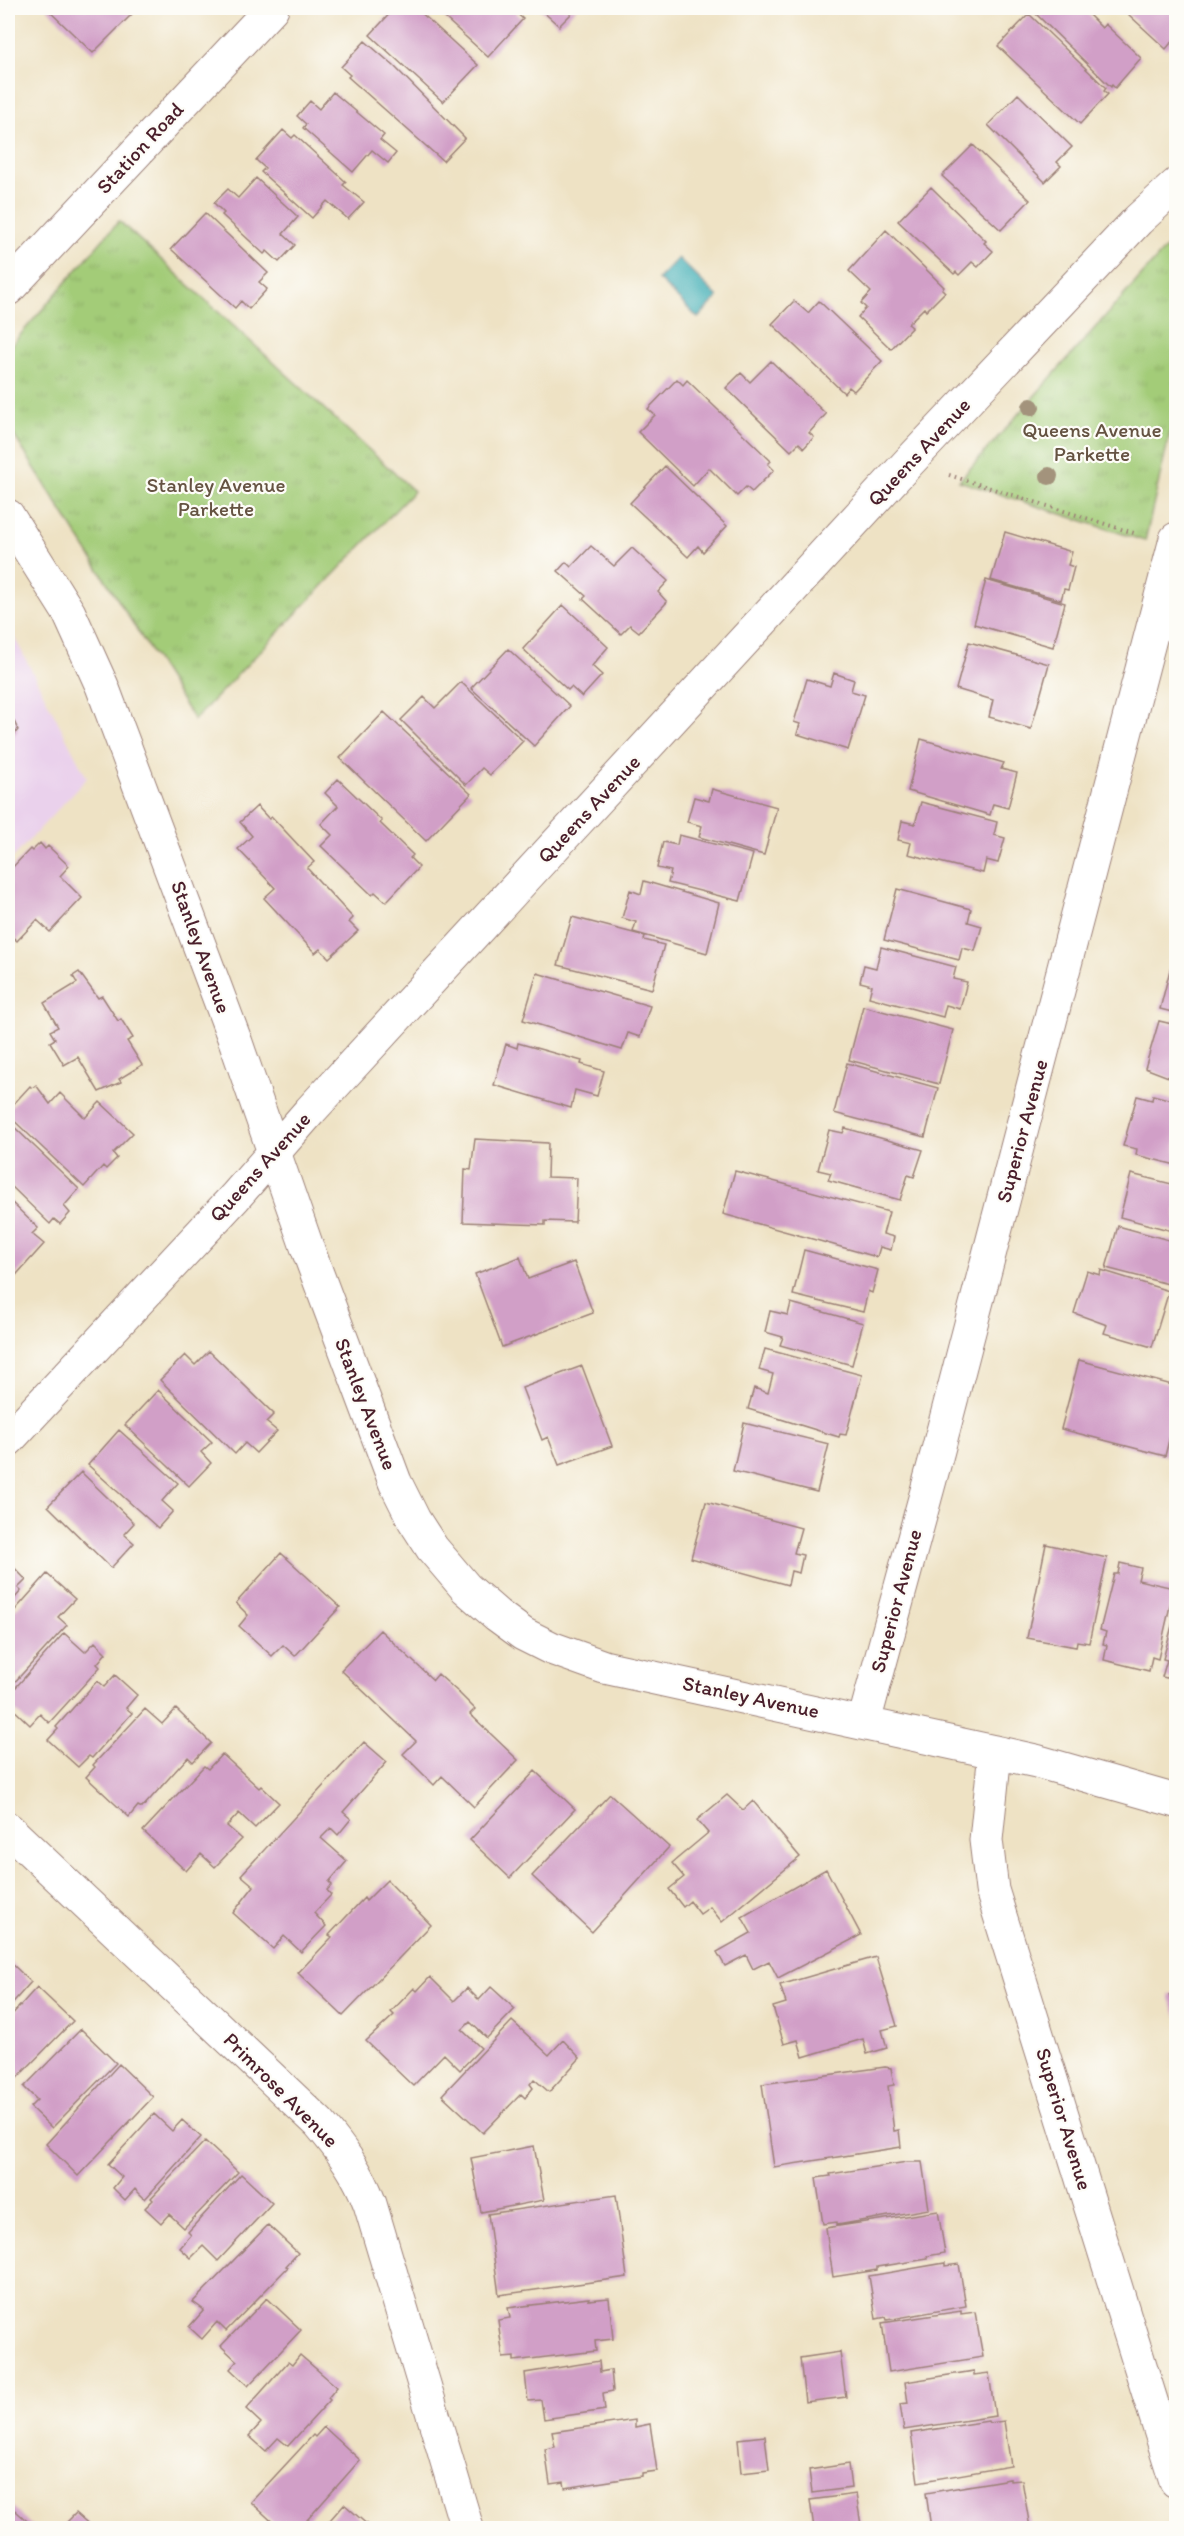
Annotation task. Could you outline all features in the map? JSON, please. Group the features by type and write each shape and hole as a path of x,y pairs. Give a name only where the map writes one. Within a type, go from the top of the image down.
{"street":[{"name":"Station Road","path":"8,289 272,8"},
{"name":"Queens Avenue","path":"8,1440 909,462 1138,220 1176,185"},
{"name":"Stanley Avenue","path":"8,516 69,613 102,686 236,1043 273,1154 395,1482 426,1539 466,1588 496,1616 524,1634 551,1648 604,1666 1036,1761 1176,1801"},
{"name":"Superior Avenue","path":"864,1722 940,1443 1176,543"},
{"name":"Superior Avenue","path":"995,1752 986,1840 992,1890 1176,2481"},
{"name":"Primrose Avenue","path":"8,1829 319,2123 347,2156 360,2177 370,2204 466,2529"}],"path":[{"path":"909,462 1176,543"}],"shaded area":[{"path":"8,625 87,778 8,863"}],"green space":[{"name":"Stanley Avenue Parkette","path":"119,221 414,491 194,720 8,426 8,349"},
{"name":"Queens Avenue Parkette","path":"1176,244 1176,407 1145,541 959,481 1166,248"}],"water":[{"path":"678,258 718,297 698,318 658,279"}],"building":[{"path":"46,8 138,8 93,53"},
{"path":"395,8 416,8 478,65 443,102 370,35"},
{"path":"434,8 511,8 523,19 488,57"},
{"path":"539,8 577,8 559,26"},
{"path":"1039,8 1082,8 1102,28 1105,24 1141,58 1115,88 1112,85 1111,87 1034,12"},
{"path":"1133,8 1176,8 1176,37 1166,49 1128,14"},
{"path":"1029,14 1106,88 1104,91 1108,94 1080,124 998,46"},
{"path":"365,41 394,66 465,138 443,161 348,77 350,75 341,67"},
{"path":"333,92 384,135 380,140 396,153 388,163 372,150 353,172 303,128 306,124 297,116 310,101 319,109"},
{"path":"1018,94 1072,147 1057,162 1061,166 1045,182 988,125"},
{"path":"283,130 292,138 295,135 346,182 343,185 364,202 348,219 327,201 312,218 261,172 265,168 256,160"},
{"path":"973,145 1030,200 1001,230 942,176"},
{"path":"256,178 298,217 283,234 295,245 279,262 267,251 264,254 222,215 224,213 214,203 228,189 238,198"},
{"path":"931,187 986,241 984,243 993,251 978,267 972,262 959,275 956,272 954,274 898,221"},
{"path":"205,213 268,273 259,282 267,289 249,309 241,301 235,308 171,249"},
{"path":"886,230 944,287 942,289 945,292 926,311 924,308 908,324 912,327 891,349 858,317 866,308 861,303 871,292 849,271"},
{"path":"794,301 808,313 819,301 882,361 854,391 849,387 844,393 772,324"},
{"path":"771,361 826,414 809,433 814,437 804,448 799,443 791,451 726,388 741,373 750,382"},
{"path":"677,379 683,385 687,380 771,461 768,464 774,470 752,492 746,487 737,496 709,468 693,486 638,432 655,415 648,409"},
{"path":"665,466 727,526 703,552 698,546 688,557 630,503"},
{"path":"1005,532 1072,552 1068,565 1074,567 1068,590 1064,589 1061,600 991,580"},
{"path":"591,546 614,566 632,548 668,581 658,592 667,602 639,632 630,625 621,634 583,599 586,596 558,571 566,562 571,567"},
{"path":"986,580 1065,603 1053,647 974,624"},
{"path":"563,605 608,647 592,666 602,675 582,697 571,687 568,690 523,649"},
{"path":"969,642 1049,664 1031,729 989,717 993,700 956,689"},
{"path":"508,649 570,706 534,746 471,688"},
{"path":"834,673 854,680 851,691 865,695 848,750 797,734 800,724 794,722 807,679 830,686"},
{"path":"461,682 523,741 490,775 482,768 466,785 401,720 424,697 435,708"},
{"path":"8,708 18,730 8,742"},
{"path":"384,712 471,794 426,841 340,758"},
{"path":"921,739 1004,763 1001,769 1017,773 1008,808 993,804 990,815 908,791"},
{"path":"338,779 382,821 380,823 413,855 410,858 419,867 386,902 375,892 372,895 321,846 332,835 321,824 338,806 325,793"},
{"path":"712,789 777,807 764,855 699,837 702,826 687,822 694,797 709,801"},
{"path":"921,802 997,822 994,835 1005,838 998,863 986,860 983,873 908,854 911,843 898,840 902,821 915,824"},
{"path":"257,806 269,819 272,817 314,862 307,868 353,918 349,922 358,931 329,958 320,949 315,953 264,898 275,888 238,849 252,836 240,822"},
{"path":"679,835 753,854 740,901 668,883 671,871 657,868 663,842 677,845"},
{"path":"40,843 45,849 48,846 69,866 60,876 82,898 50,932 37,920 17,941 8,933 8,872 30,849 32,851"},
{"path":"644,881 719,903 707,953 633,932 636,922 622,918 630,890 641,894"},
{"path":"897,889 971,909 968,922 982,926 975,951 962,948 959,960 884,940"},
{"path":"572,917 645,936 644,940 664,945 652,989 558,965"},
{"path":"881,947 956,967 953,979 967,982 960,1009 946,1005 943,1017 869,997 872,985 860,982 864,965 876,968"},
{"path":"1172,962 1176,964 1176,1013 1160,1009"},
{"path":"79,972 98,998 102,996 118,1021 121,1019 133,1038 127,1041 142,1065 119,1079 121,1082 99,1092 78,1057 64,1065 50,1042 55,1039 50,1031 58,1027 44,1003 77,983 73,976"},
{"path":"537,973 650,1006 640,1037 628,1033 622,1050 523,1020"},
{"path":"863,1006 953,1030 939,1084 849,1060"},
{"path":"1172,1020 1176,1021 1176,1080 1145,1068 1159,1021 1172,1024"},
{"path":"518,1043 582,1061 581,1064 604,1071 597,1096 575,1090 571,1108 494,1085 506,1044 517,1048"},
{"path":"847,1063 938,1088 925,1137 834,1113"},
{"path":"36,1085 50,1104 60,1093 85,1118 100,1102 133,1133 113,1153 117,1158 106,1169 103,1166 84,1187 8,1115 8,1110 30,1086 32,1088"},
{"path":"1153,1095 1176,1101 1176,1165 1136,1155 1137,1149 1123,1146 1137,1096 1152,1100"},
{"path":"11,1124 79,1189 64,1206 70,1213 60,1224 54,1219 50,1224 8,1183 8,1127"},
{"path":"845,1128 923,1150 914,1177 908,1175 900,1200 828,1180 831,1173 818,1170 829,1130 843,1133"},
{"path":"475,1139 548,1143 547,1177 577,1178 575,1222 545,1221 545,1225 463,1222 465,1169 471,1170"},
{"path":"735,1171 889,1212 883,1234 894,1237 891,1250 880,1247 877,1257 723,1214"},
{"path":"1131,1174 1176,1185 1176,1232 1120,1217"},
{"path":"8,1199 38,1228 32,1234 44,1244 8,1284"},
{"path":"1118,1226 1176,1242 1176,1286 1106,1268"},
{"path":"804,1250 878,1270 872,1293 868,1291 863,1312 793,1295"},
{"path":"520,1257 528,1279 574,1262 593,1313 502,1347 475,1274"},
{"path":"1101,1270 1169,1291 1152,1347 1104,1333 1107,1325 1074,1313 1087,1271 1100,1275"},
{"path":"791,1303 863,1323 852,1365 780,1345 783,1337 765,1332 770,1311 788,1315"},
{"path":"765,1349 862,1375 846,1435 840,1434 839,1437 748,1409 754,1388 768,1393 773,1374 759,1370"},
{"path":"209,1351 274,1414 266,1422 277,1431 256,1453 245,1443 235,1454 160,1380 185,1355 195,1365"},
{"path":"1079,1360 1176,1386 1176,1433 1171,1432 1165,1456 1061,1429"},
{"path":"582,1366 612,1446 559,1465 548,1437 542,1440 522,1388"},
{"path":"158,1390 212,1442 201,1452 211,1463 189,1486 125,1425"},
{"path":"744,1423 829,1444 817,1492 733,1471"},
{"path":"119,1430 178,1483 162,1501 173,1511 158,1528 88,1465"},
{"path":"81,1472 134,1523 124,1534 134,1543 111,1568 48,1506"},
{"path":"706,1502 801,1528 794,1553 803,1555 799,1573 791,1571 788,1585 691,1558"},
{"path":"1046,1544 1107,1558 1089,1643 1077,1641 1076,1647 1027,1638"},
{"path":"281,1553 340,1607 295,1656 283,1645 272,1656 239,1626 248,1615 236,1603"},
{"path":"8,1561 26,1580 18,1588 21,1591 8,1606"},
{"path":"1120,1563 1141,1568 1138,1580 1174,1588 1158,1659 1152,1657 1149,1671 1104,1660 1107,1645 1103,1644 1106,1632 1100,1630 1114,1574 1118,1574"},
{"path":"47,1574 75,1599 58,1617 67,1625 11,1686 8,1682 8,1618"},
{"path":"1176,1611 1176,1680 1162,1677 1167,1660 1163,1659"},
{"path":"380,1630 433,1680 438,1674 458,1692 475,1709 470,1714 518,1760 474,1807 442,1776 434,1785 403,1754 416,1741 341,1670"},
{"path":"64,1633 85,1652 95,1642 106,1653 97,1664 100,1667 49,1723 40,1714 30,1725 8,1704 8,1696"},
{"path":"115,1675 137,1695 126,1708 132,1713 92,1758 89,1756 78,1767 48,1740 58,1729 56,1727 97,1681 104,1687"},
{"path":"145,1709 162,1724 176,1709 211,1743 193,1762 188,1757 142,1808 138,1806 129,1817 86,1777 95,1767 93,1765"},
{"path":"364,1742 387,1762 343,1812 351,1819 338,1835 331,1828 321,1838 347,1861 329,1882 332,1885 327,1890 331,1895 314,1913 326,1926 301,1952 284,1936 273,1949 233,1913 254,1886 241,1875"},
{"path":"222,1754 279,1803 255,1828 239,1813 227,1826 242,1839 215,1867 201,1854 186,1871 143,1831 204,1766 208,1769"},
{"path":"535,1771 575,1809 510,1878 470,1840"},
{"path":"610,1794 669,1847 592,1932 532,1876"},
{"path":"727,1795 743,1810 753,1801 800,1857 722,1922 710,1907 700,1914 690,1901 683,1907 669,1889 684,1877 672,1863 708,1833 697,1820"},
{"path":"826,1869 861,1935 778,1978 769,1961 753,1969 746,1955 725,1966 717,1952 751,1933 742,1917"},
{"path":"387,1880 431,1925 343,2016 298,1973 332,1937 329,1935 364,1898 366,1901"},
{"path":"876,1957 897,2026 882,2030 887,2048 867,2054 863,2039 803,2057 798,2040 784,2044 773,2007 786,2003 780,1985"},
{"path":"8,1960 31,1982 8,2008"},
{"path":"430,1977 454,2001 467,1988 479,2000 491,1987 515,2009 487,2038 470,2022 462,2030 481,2048 460,2070 444,2054 413,2086 366,2041 394,2015 391,2012 414,1988 417,1991"},
{"path":"37,1987 73,2021 17,2078 9,2070 8,2072 8,2019"},
{"path":"1176,1992 1176,2017 1169,1995"},
{"path":"512,2021 549,2055 563,2040 580,2058 549,2092 534,2079 530,2084 533,2088 525,2098 521,2094 483,2133 442,2095"},
{"path":"81,2029 116,2063 52,2128 30,2107 37,2100 24,2087"},
{"path":"119,2064 153,2097 78,2176 46,2144"},
{"path":"891,2068 894,2085 888,2086 894,2131 899,2130 901,2147 774,2167 762,2084"},
{"path":"154,2114 172,2131 182,2120 201,2137 145,2199 135,2189 125,2200 113,2188 122,2177 108,2164"},
{"path":"205,2141 238,2172 184,2228 169,2214 161,2223 145,2208 153,2200 151,2198"},
{"path":"534,2146 544,2200 481,2212 471,2158"},
{"path":"907,2162 922,2162 929,2209 837,2225 837,2222 823,2224 816,2178"},
{"path":"241,2174 272,2203 218,2261 203,2246 191,2258 180,2248 191,2235 188,2232"},
{"path":"616,2195 627,2277 499,2295 488,2214"},
{"path":"938,2211 945,2253 927,2256 928,2259 877,2267 877,2270 833,2277 826,2228"},
{"path":"268,2225 298,2253 286,2266 288,2267 226,2331 217,2322 202,2339 189,2327 204,2310 193,2302"},
{"path":"945,2263 945,2266 959,2264 966,2306 887,2320 886,2317 876,2319 869,2276"},
{"path":"267,2298 301,2330 248,2386 230,2369 237,2361 221,2346"},
{"path":"589,2298 588,2300 609,2298 613,2339 595,2341 596,2351 514,2361 514,2357 503,2358 498,2320 510,2318 508,2308"},
{"path":"961,2311 961,2314 975,2312 983,2357 889,2372 882,2323"},
{"path":"840,2352 846,2397 805,2402 800,2358"},
{"path":"300,2355 337,2387 328,2398 330,2400 288,2446 278,2438 266,2451 249,2436 261,2423 246,2409 288,2362 292,2365"},
{"path":"599,2361 600,2372 611,2370 613,2391 603,2393 605,2410 544,2419 541,2400 528,2401 525,2373"},
{"path":"974,2371 974,2375 989,2373 995,2416 904,2430 900,2404 908,2403 905,2382"},
{"path":"635,2420 635,2427 650,2424 657,2471 642,2473 642,2476 565,2488 564,2482 550,2484 545,2449 555,2447 552,2432"},
{"path":"988,2421 989,2423 1004,2421 1011,2466 918,2482 911,2433"},
{"path":"324,2427 360,2460 300,2528 279,2528 251,2502 313,2435 315,2437"},
{"path":"765,2436 769,2470 741,2473 738,2439"},
{"path":"848,2464 851,2488 812,2493 809,2470"},
{"path":"1010,2479 1010,2481 1022,2480 1030,2528 931,2528 926,2493"},
{"path":"856,2494 861,2525 814,2528 810,2500"},
{"path":"8,2504 35,2528 8,2528"},
{"path":"344,2504 371,2528 323,2528"},
{"path":"76,2513 93,2528 61,2528"}]}
